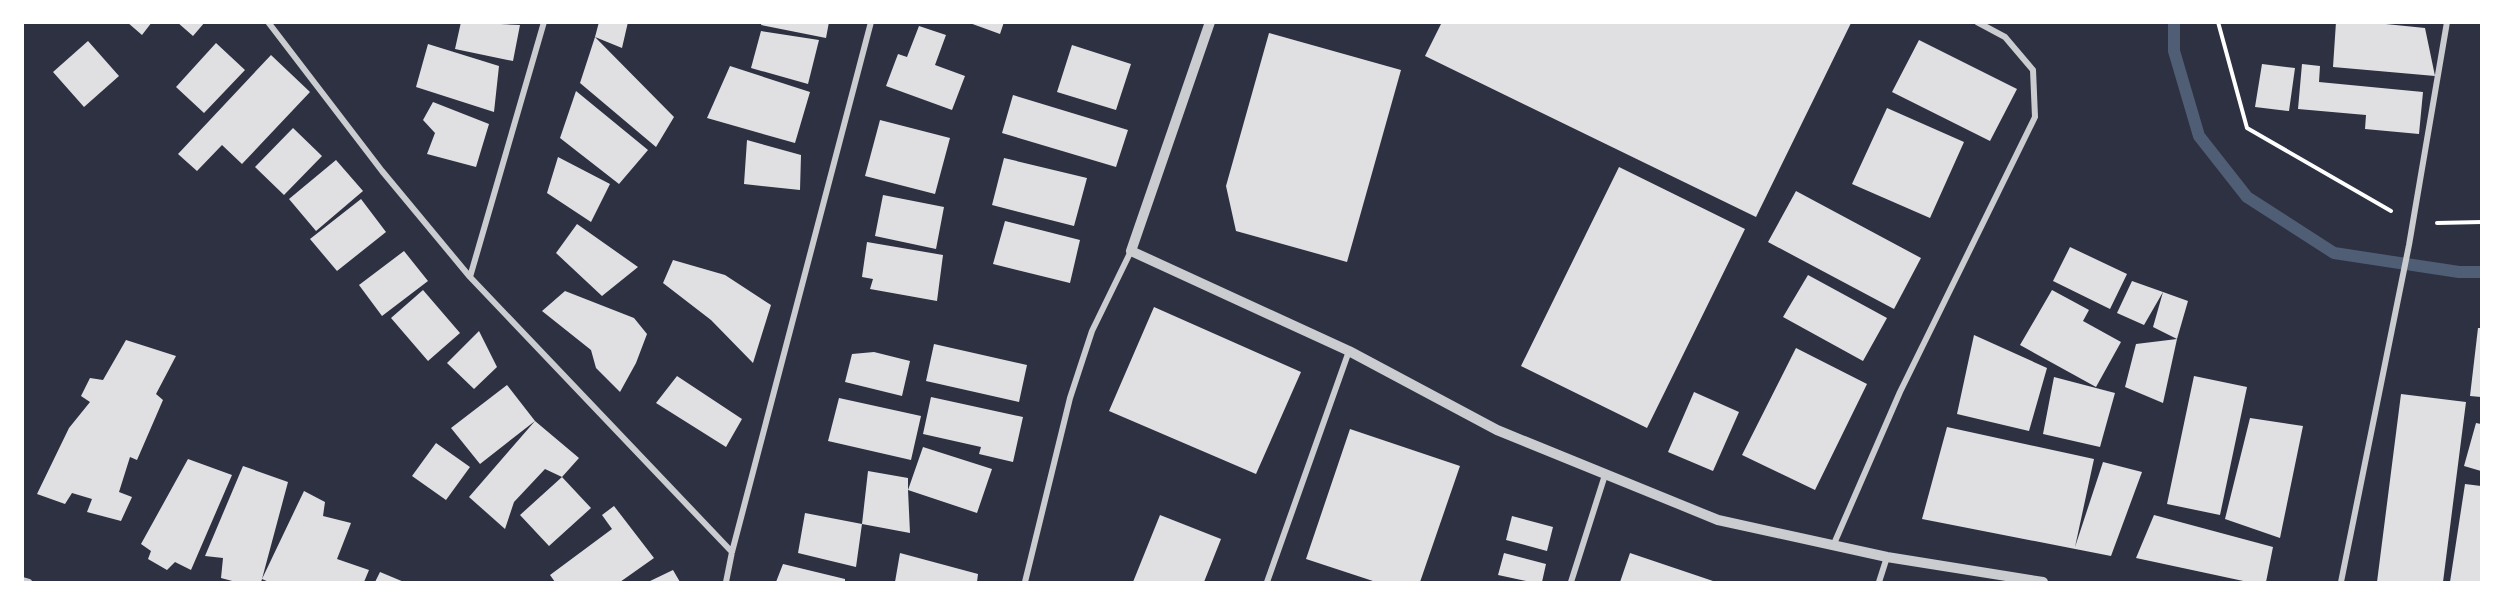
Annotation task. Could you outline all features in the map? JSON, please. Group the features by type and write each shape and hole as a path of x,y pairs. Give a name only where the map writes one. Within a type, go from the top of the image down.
{"street":[{"path":"268,22 381,171 470,277 732,552"},
{"path":"470,277 544,22"},
{"path":"726,582 871,22"},
{"path":"1025,582 1070,398 1092,331 1131,251 1210,22"},
{"path":"1833,546 1900,392 2035,117 2033,70 2005,37 1977,22"},
{"path":"2341,582 2409,245 2446,22"},
{"path":"1131,251 1349,351 1497,430 1718,520 1887,557 2043,582"},
{"path":"1267,582 1349,351"},
{"path":"1571,582 1605,475"},
{"path":"1879,582 1887,557"},
{"path":"22,580 29,582"}],"path":[{"path":"2218,22 2247,128 2413,223 2481,222"}],"building":[{"path":"127,22 152,22 142,35"},
{"path":"177,22 205,22 193,36"},
{"path":"461,22 520,25 513,61 455,49"},
{"path":"599,22 628,22 622,48 595,37"},
{"path":"762,22 829,22 826,38 761,25"},
{"path":"967,22 1004,22 1000,34"},
{"path":"1442,22 1851,23 1756,217 1425,56"},
{"path":"2336,22 2366,22 2425,28 2435,76 2333,67"},
{"path":"919,26 946,35 935,65 965,76 952,110 886,86 898,54 907,57"},
{"path":"761,31 819,40 808,84 751,68"},
{"path":"1269,33 1401,70 1347,262 1236,231 1226,186"},
{"path":"595,37 674,117 656,147 580,83"},
{"path":"1919,40 2017,89 1990,141 1892,92"},
{"path":"88,41 119,76 84,107 53,72"},
{"path":"216,43 245,70 204,113 176,87"},
{"path":"428,44 499,66 494,112 416,87"},
{"path":"1072,45 1131,64 1116,110 1057,92"},
{"path":"271,55 310,92 242,164 222,145 197,171 178,154"},
{"path":"2262,64 2295,68 2289,111 2255,107"},
{"path":"2302,64 2320,66 2319,82 2423,92 2419,134 2365,129 2366,115 2298,109"},
{"path":"730,66 810,92 795,143 707,118"},
{"path":"576,91 648,150 619,184 560,138"},
{"path":"1013,95 1128,130 1116,167 1002,133"},
{"path":"433,102 489,124 476,167 427,154 435,133 423,120"},
{"path":"1887,108 1964,142 1930,218 1852,184"},
{"path":"880,120 950,138 935,194 865,176"},
{"path":"293,128 322,156 284,195 255,167"},
{"path":"747,140 801,155 800,190 744,184"},
{"path":"558,157 610,184 591,222 547,193"},
{"path":"1004,158 1087,178 1074,226 992,205"},
{"path":"336,160 363,191 316,231 289,199"},
{"path":"1619,167 1745,229 1647,428 1521,366"},
{"path":"1796,191 1921,258 1894,309 1768,242"},
{"path":"883,195 944,207 936,249 875,236"},
{"path":"361,199 386,232 337,271 310,239"},
{"path":"1005,221 1080,240 1070,283 993,264"},
{"path":"577,224 638,267 602,296 556,253"},
{"path":"867,242 943,255 937,301 870,289 873,279 862,277"},
{"path":"2070,247 2127,274 2110,309 2053,281"},
{"path":"404,251 428,281 382,316 359,285"},
{"path":"673,260 725,275 771,305 753,363 711,320 663,283"},
{"path":"1808,275 1887,318 1863,361 1783,317"},
{"path":"2132,281 2163,292 2144,325 2117,313"},
{"path":"423,290 460,333 428,361 391,318"},
{"path":"2052,290 2089,310 2083,321 2121,342 2096,387 2020,345"},
{"path":"565,291 634,318 647,334 636,363 620,392 596,368 591,350 542,311"},
{"path":"2163,292 2188,301 2177,339 2153,327"},
{"path":"1154,307 1301,372 1256,474 1109,411"},
{"path":"2478,328 2481,328 2481,397 2470,396"},
{"path":"479,331 497,367 474,389 447,363"},
{"path":"1974,335 2047,368 2029,431 1957,414"},
{"path":"2177,339 2163,403 2125,387 2136,344"},
{"path":"126,340 176,356 156,394 163,400 137,460 130,457 119,492 132,497 121,521 87,512 92,499 72,493 65,504 37,494 69,428 90,402 81,396 90,378 103,380"},
{"path":"934,344 1027,365 1019,402 926,381"},
{"path":"1796,348 1867,384 1815,490 1742,455"},
{"path":"874,352 910,361 902,396 845,382 852,354"},
{"path":"677,376 742,419 726,447 656,403"},
{"path":"2194,376 2247,387 2220,515 2167,504"},
{"path":"2054,377 2115,393 2100,447 2043,434"},
{"path":"507,385 535,421 480,464 451,428"},
{"path":"1694,392 1739,412 1713,471 1668,452"},
{"path":"2401,394 2466,402 2443,582 2377,582"},
{"path":"931,397 1023,417 1013,462 979,454 981,447 923,434"},
{"path":"839,398 921,416 911,460 828,441"},
{"path":"2250,418 2303,426 2280,538 2225,519"},
{"path":"535,421 579,458 562,477 545,469 514,502 505,529 469,497"},
{"path":"2476,423 2481,424 2481,471 2464,466"},
{"path":"1947,427 2094,459 2075,547 2103,462 2142,472 2111,556 1922,519"},
{"path":"1350,429 1460,466 1420,582 1376,582 1306,559"},
{"path":"436,443 470,467 446,500 412,476"},
{"path":"923,447 992,469 977,513 908,490"},
{"path":"188,459 232,475 191,570 175,562 167,570 148,559 151,551 141,544"},
{"path":"243,466 288,482 261,582 236,582 221,578 223,558 205,556"},
{"path":"868,471 908,478 910,533 862,524"},
{"path":"562,477 591,508 549,546 520,515"},
{"path":"2465,484 2481,486 2481,582 2450,582"},
{"path":"304,491 325,502 323,516 351,523 337,559 369,570 364,582 269,582 262,579"},
{"path":"614,506 654,558 620,582 555,582 550,575 612,529 602,515"},
{"path":"805,513 862,524 856,567 798,553"},
{"path":"1160,515 1221,539 1204,582 1133,582"},
{"path":"2154,515 2273,547 2266,582 2248,582 2136,558"},
{"path":"1512,516 1553,527 1547,551 1506,540"},
{"path":"900,553 978,574 977,582 895,582"},
{"path":"1504,553 1546,564 1542,582 1498,575"},
{"path":"1630,553 1716,582 1620,582"},
{"path":"783,564 845,579 845,582 776,582"},
{"path":"673,570 680,582 648,582"},
{"path":"380,572 404,582 375,582"}],"waterway":[{"path":"2174,22 2174,51 2199,136 2247,197 2334,253 2459,272 2482,272"}]}
